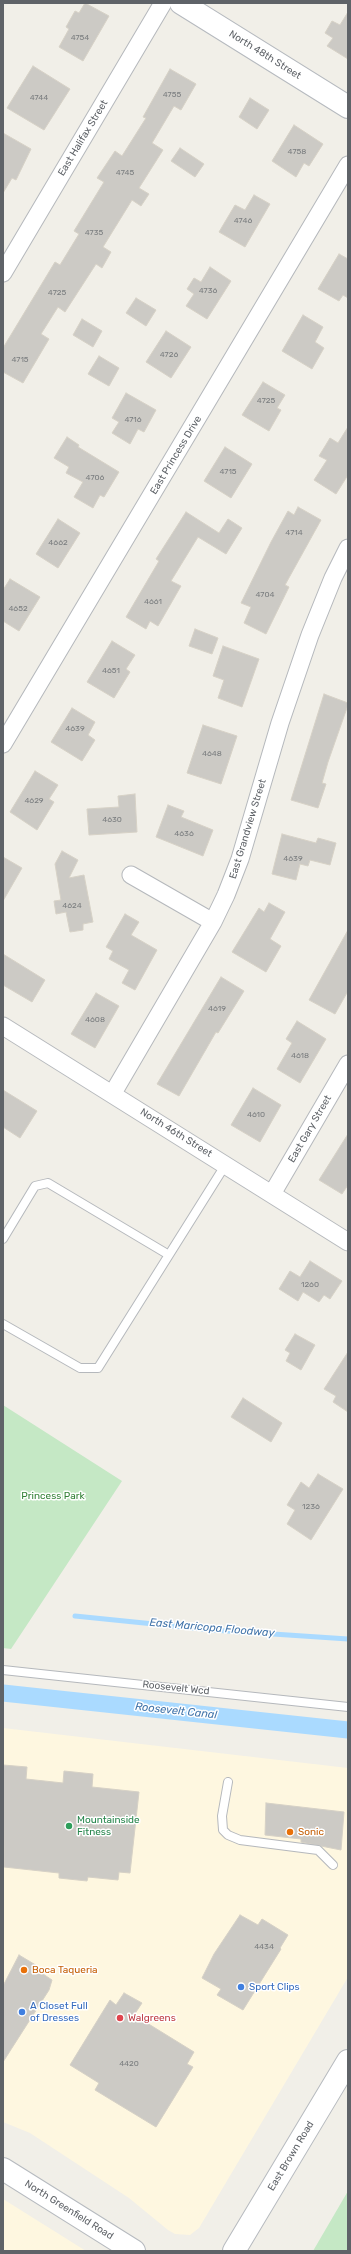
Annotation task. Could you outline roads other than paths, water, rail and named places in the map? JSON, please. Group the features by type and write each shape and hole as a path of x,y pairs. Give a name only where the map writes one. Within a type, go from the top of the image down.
{"main road":[{"name":"North 48th Street","path":"181,3 348,107"},
{"name":"East Brown Road","path":"234,2251 348,2061"},
{"name":"North Greenfield Road","path":"3,2169 134,2251"}],"street":[{"name":"East Halifax Street","path":"3,273 163,3"},
{"name":"East Princess Drive","path":"3,744 348,165"},
{"name":"East Grandview Street","path":"113,1093 213,922 226,895 240,859 280,723 310,635 333,578 348,548"},
{"path":"131,875 213,922"},
{"name":"North 46th Street","path":"3,1026 113,1093 348,1242"},
{"name":"East Gary Street","path":"272,1194 348,1064"}],"lane":[{"path":"3,1324 80,1368 98,1368 226,1164"},
{"path":"3,1239 35,1186 48,1183 169,1255"},
{"name":"Roosevelt Wcd","path":"3,1670 348,1707"},
{"path":"228,1782 222,1816 223,1830 228,1835 240,1840 318,1850 333,1865"}],"waterway":[{"name":"East Maricopa Floodway","path":"75,1616 213,1630 348,1639"},
{"name":"Roosevelt Canal","path":"3,1693 348,1730"}],"place":[{"name":"Mountainside Fitness","path":"69,1826"},
{"name":"Sonic","path":"290,1832"},
{"name":"Boca Taqueria","path":"24,1970"},
{"name":"Sport Clips","path":"241,1987"},
{"name":"A Closet Full of Dresses","path":"22,2012"},
{"name":"Walgreens","path":"120,2018"}],"park label":[{"name":"Princess Park","path":"53,1496"}]}
